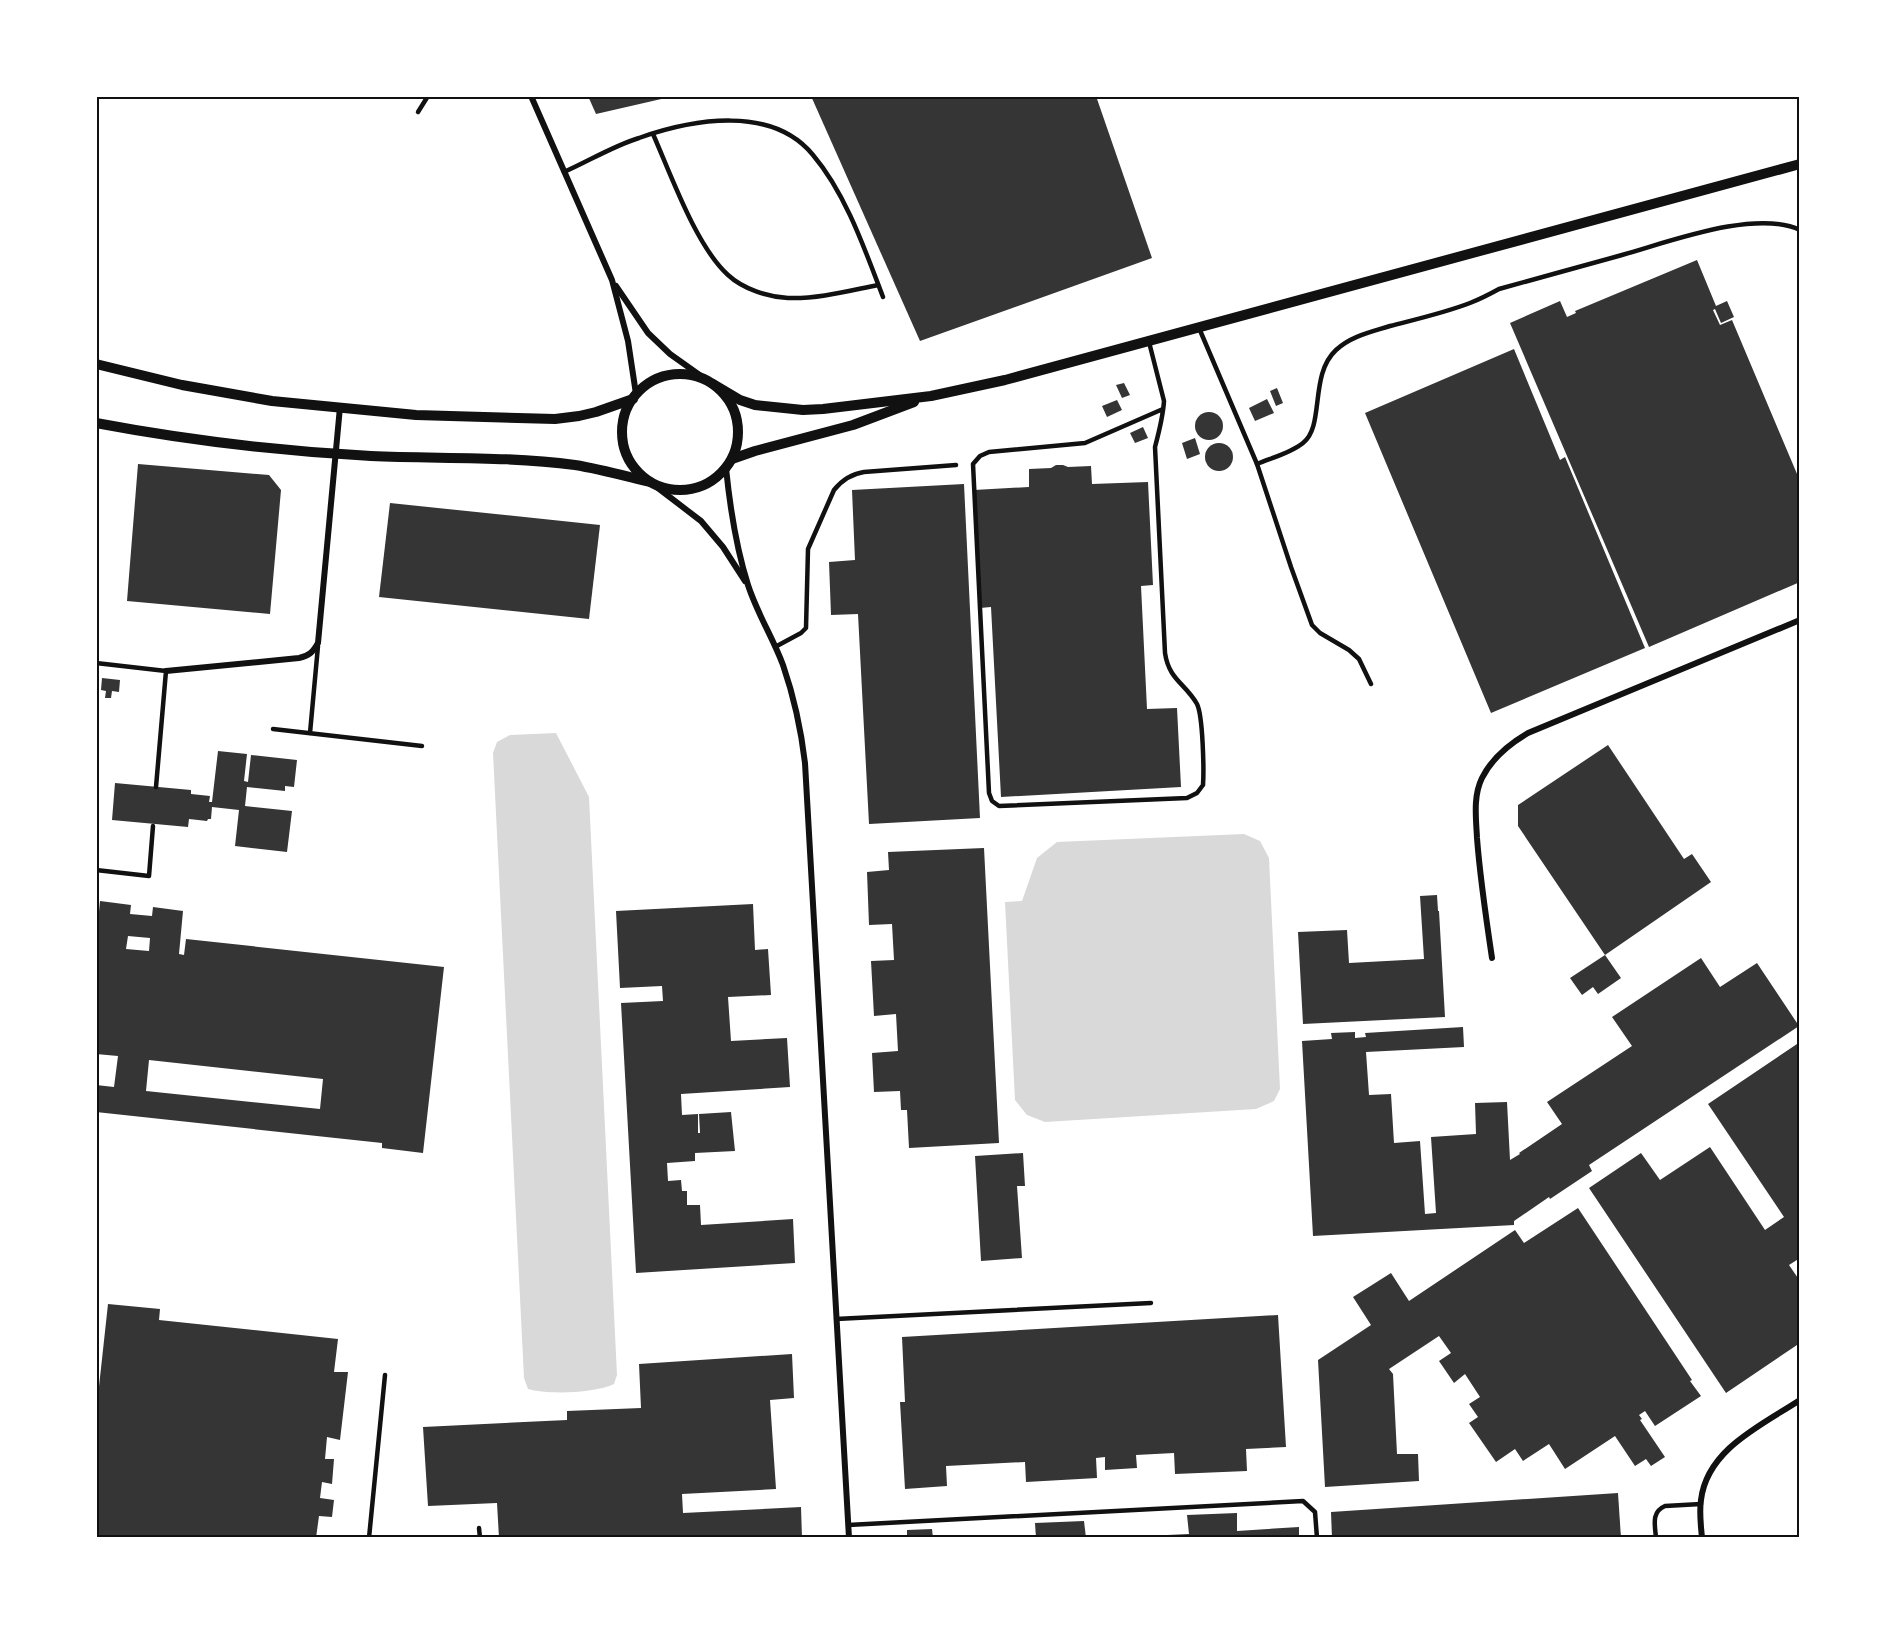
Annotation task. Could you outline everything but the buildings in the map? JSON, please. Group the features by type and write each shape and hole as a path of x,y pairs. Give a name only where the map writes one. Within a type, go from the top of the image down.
{"street":[{"path":"531,96 612,280 628,341 634,396 625,413 622,428 623,444 628,459 637,472 701,521 723,547 748,586 775,647 795,703 805,763 849,1538"},
{"path":"612,280 648,333 670,354 710,382 740,400 754,405 780,409 823,410 931,396 1005,380 1800,164"},
{"path":"96,364 182,385 272,401 416,415 555,418 596,412 634,396 651,382 670,375 689,375 710,382 723,393 732,405 737,418 738,432 737,446 729,464 718,477 696,488 673,490 596,469 552,463 517,459 335,454 199,439 96,423"},
{"path":"729,464 755,451 853,425 931,396"},
{"path":"166,671 299,658 309,655 318,643 340,407"},
{"path":"729,464 729,506 748,586"},
{"path":"1492,958 1480,883 1476,808 1481,780 1502,751 1528,733 1800,620"},
{"path":"1702,1538 1701,1504 1707,1477 1723,1454 1800,1400"}],"lane":[{"path":"418,112 428,96"},
{"path":"564,172 638,138 653,134 725,120 756,122 796,138 812,153 828,175 858,232 883,297"},
{"path":"653,134 701,238 714,259 741,285 786,298 824,296 878,285"},
{"path":"1257,464 1305,442 1313,427 1319,380 1326,364 1336,350 1356,337 1471,303 1499,289 1704,232 1753,224 1790,226 1800,230"},
{"path":"1198,328 1257,464 1312,625 1359,659 1371,684"},
{"path":"1149,342 1162,392 1163,408 1155,447 1165,653 1170,671 1193,699 1199,711 1203,785 1197,793 1187,798 999,806 992,801 989,793 973,464 980,456 989,452 1085,443 1163,408"},
{"path":"775,647 806,628 808,549 834,490 840,483 854,474 864,472 956,465"},
{"path":"310,733 318,643"},
{"path":"96,663 166,671 156,787"},
{"path":"273,729 422,746"},
{"path":"96,870 148,876 153,826"},
{"path":"836,1319 1151,1303"},
{"path":"369,1538 385,1375"},
{"path":"848,1525 1303,1501 1315,1512 1317,1538"},
{"path":"1656,1538 1654,1517 1657,1510 1665,1506 1701,1504"},
{"path":"479,1528 480,1538"}],"shaded area":[{"path":"556,733 589,797 617,1375 614,1384 606,1387 559,1392 528,1389 524,1378 493,753 497,742 510,735"},
{"path":"1244,834 1260,841 1269,858 1280,1089 1274,1101 1256,1109 1045,1122 1027,1115 1015,1100 1005,902 1022,901 1037,858 1057,842"}]}
